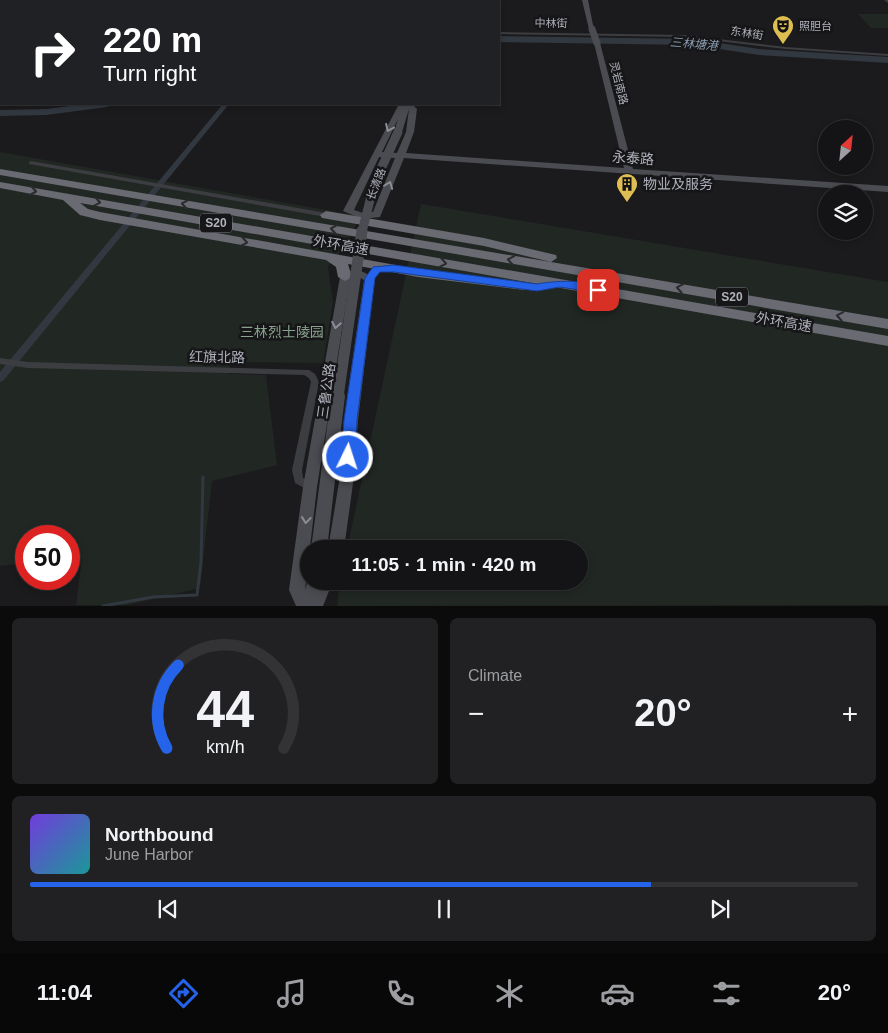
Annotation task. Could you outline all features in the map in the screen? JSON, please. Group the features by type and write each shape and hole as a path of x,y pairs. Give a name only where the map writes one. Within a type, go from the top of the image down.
{"highway":[{"path":"0,163 70,177 80,186"},
{"name":"外环高速","path":"0,172 888,324"},
{"name":"外环高速","path":"0,185 888,341"},
{"path":"66,197 84,212 118,220 394,269 537,287 560,283"},
{"path":"326,215 500,245 558,260 576,271"},
{"path":"377,215 380,222 386,225"},
{"path":"328,257 342,265 345,277"},
{"path":"370,278 376,269 394,269"}],"main road":[{"name":"灵岩南路","path":"585,0 629,171"},
{"name":"长清路","path":"404,105 399,108 348,211 362,216 377,215 413,122 414,109 408,105"},
{"name":"三鲁公路","path":"320,540 336,412 364,218 374,184 398,132 406,105"},
{"name":"永泰路","path":"377,154 888,189"},
{"path":"326,215 337,215 348,211"},
{"path":"345,277 357,272 370,278"},
{"name":"三鲁公路","path":"305,606 297,590 310,487 345,277"},
{"name":"三鲁公路","path":"337,540 346,485 351,420 370,278"},
{"path":"313,606 314,590"},
{"path":"313,606 321,590"}],"street":[{"name":"中林街","path":"500,33 603,34"},
{"name":"东林街","path":"603,34 703,37 785,48 888,55"},
{"path":"31,163 326,215"},
{"name":"红旗北路","path":"0,361 28,365 306,372 312,376 314,382 297,470 298,480 310,487"}],"green space":[{"path":"858,14 888,14 888,28 871,28"},
{"name":"三林烈士陵园","path":"0,152 360,216 346,247 328,266 333,302 323,363 231,362 228,374 266,375 277,465 212,481 200,588 127,605 76,605 78,590 80,590 82,558 80,558 80,525 15,525 15,564 0,566"},
{"path":"421,204 888,282 888,605 337,606 339,590 588,590 588,540 349,540"}],"waterway":[{"name":"三林塘港","path":"500,39 693,42 759,52 888,60"},
{"name":"三林塘港","path":"0,113 46,112 99,105"},
{"path":"0,379 225,105"},
{"path":"103,606 153,597 197,595 201,562 203,477"}],"place":[{"name":"照胆台","path":"783,45"},
{"name":"物业及服务","path":"627,203"}],"route":[{"path":"348,457 351,420 370,278 372,272 376,269 394,269 537,287 560,283 598,290"}]}
